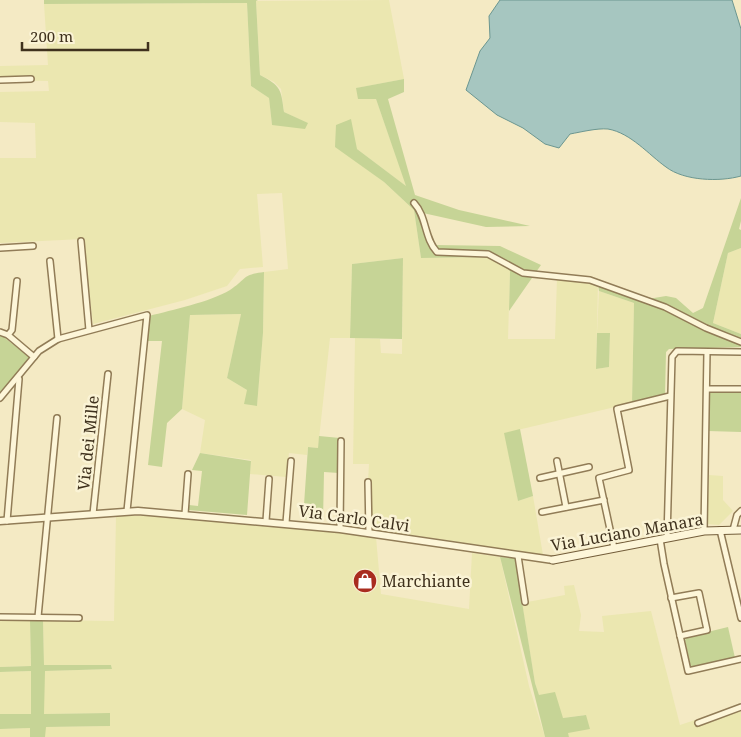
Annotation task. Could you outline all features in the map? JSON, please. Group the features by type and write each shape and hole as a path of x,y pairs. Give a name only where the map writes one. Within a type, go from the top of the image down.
{"main road":[{"name":"Via Luciano Manara","path":"553,560 704,531 741,530"}],"street":[{"path":"0,80 31,79"},
{"path":"414,203 421,210 431,242 437,252 488,254 523,273 590,280 656,304 741,342"},
{"path":"81,241 89,330"},
{"path":"0,248 33,246"},
{"path":"50,261 58,339"},
{"path":"8,335 12,330 17,281"},
{"path":"0,398 19,378 34,357 44,347 58,339 147,315 127,511"},
{"path":"0,332 8,335 34,357"},
{"path":"741,352 677,351 672,357 664,538 671,598 688,671 741,659"},
{"path":"704,531 707,352"},
{"name":"Via dei Mille","path":"93,514 108,374"},
{"path":"4,521 19,378"},
{"path":"707,389 741,389"},
{"path":"614,548 599,478 629,470 617,409 670,396"},
{"path":"38,617 57,418"},
{"path":"340,529 341,440"},
{"path":"286,523 291,461"},
{"path":"558,461 566,507"},
{"path":"540,478 589,467"},
{"path":"184,514 188,474"},
{"path":"266,521 269,479"},
{"path":"368,482 369,533"},
{"path":"542,512 604,500"},
{"name":"Via Carlo Calvi","path":"4,521 127,511 184,514 340,529 518,556"},
{"path":"732,530 737,515 741,511"},
{"path":"720,530 741,618"},
{"path":"518,556 525,602"},
{"name":"Via Luciano Manara","path":"518,556 553,560"},
{"path":"671,598 699,593 707,630 680,636"},
{"path":"0,617 79,618"},
{"path":"698,723 741,707"}],"shaded area":[{"path":"389,0 404,79 357,88 376,99 407,187 357,149 335,146 384,182 414,210 421,258 487,257 497,261 510,271 508,339 555,339 557,278 598,283 596,369 609,367 610,333 597,333 599,291 634,303 632,403 505,433 518,501 533,496 543,555 372,529 372,482 368,482 369,464 353,464 355,338 380,339 381,353 402,354 403,258 352,264 350,338 330,338 318,448 308,447 307,455 289,453 286,477 250,474 251,460 200,453 205,420 182,409 190,315 241,314 227,378 247,390 257,406 263,333 264,272 288,269 282,193 257,194 263,267 240,269 227,286 185,300 93,324 83,239 0,243 0,158 36,158 35,123 0,122 0,92 49,91 48,81 0,80 0,66 48,65 44,4 247,3 251,86 269,98 272,125 307,123 284,112 281,89 274,82 260,75 256,1"},
{"path":"741,248 741,334 713,323 728,253"},
{"path":"709,475 723,476 723,500 733,511 719,525 707,524"},
{"path":"116,516 147,516 293,527 376,537 381,594 469,609 472,553 500,557 529,686 545,737 45,737 45,727 110,726 110,713 44,714 44,671 112,669 111,665 44,665 43,620 114,621"},
{"path":"574,585 581,615 579,631 604,632 602,616 651,611 680,725 695,720 696,725 741,709 741,737 569,737 567,733 585,715 563,718 539,695 535,683 522,603 565,595 564,586"},
{"path":"0,620 30,621 31,666 0,667"},
{"path":"31,671 31,714 0,714 0,672"},
{"path":"30,728 30,737 0,737 0,729"}],"green space":[{"path":"44,0 258,0 256,1 260,75 279,89 284,112 308,123 305,129 272,125 269,98 251,86 247,3 44,4"},
{"path":"404,79 404,92 388,99 415,195 459,210 530,226 486,227 423,213 435,245 500,246 541,265 509,311 510,271 497,261 487,257 421,258 414,210 384,182 335,147 336,125 351,119 357,149 406,186 376,99 358,99 356,88"},
{"path":"741,198 739,229 741,230 741,248 728,253 713,323 741,334 741,347 669,349 666,352 665,396 632,403 634,303 599,291 598,283 648,299 666,296 676,298 693,313 703,308"},
{"path":"403,258 402,339 350,338 352,264"},
{"path":"264,272 263,333 257,406 244,404 247,390 227,378 241,314 190,315 182,409 167,423 162,467 148,465 162,341 147,341 149,316 212,298 230,290 248,276"},
{"path":"597,333 610,333 609,367 596,369"},
{"path":"0,334 30,358 0,393"},
{"path":"709,393 741,393 741,432 708,431"},
{"path":"520,429 533,496 518,501 504,433"},
{"path":"319,436 340,438 339,473 324,472 323,521 303,519 308,447 318,448"},
{"path":"200,453 251,461 247,515 188,510 189,505 198,506 202,471 192,470"},
{"path":"500,557 515,558 535,683 539,695 555,692 563,718 586,715 590,729 568,733 569,737 545,737"},
{"path":"43,620 44,665 111,665 112,669 45,671 44,714 110,713 110,726 46,727 45,737 30,737 30,728 0,729 0,714 31,714 31,671 0,672 0,667 31,666 30,621"},
{"path":"728,627 735,658 691,668 685,640 687,637"}],"water":[{"path":"500,0 732,0 741,29 741,176 723,179 702,179 682,175 666,167 624,135 608,129 570,134 559,148 545,144 523,128 497,115 466,90 480,51 490,38 489,16"}],"place":[{"name":"Marchiante","path":"365,581"}]}
